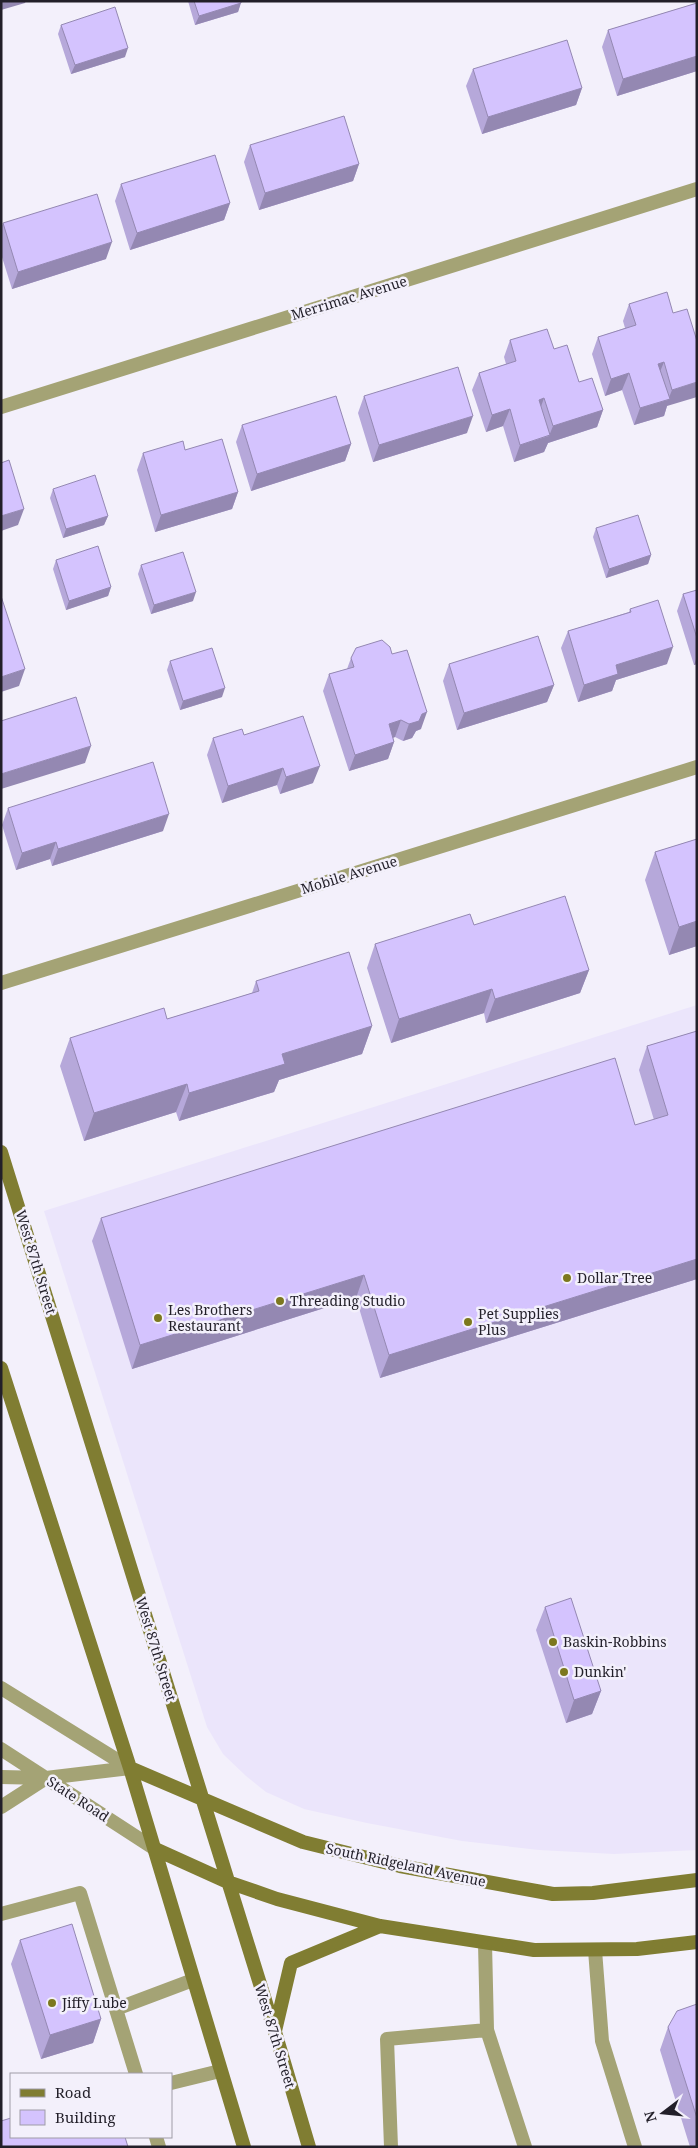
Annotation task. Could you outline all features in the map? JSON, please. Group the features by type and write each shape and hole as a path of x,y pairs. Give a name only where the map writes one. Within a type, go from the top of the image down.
{"main road":[{"name":"West 87th Street","path":"1,1152 275,2032 308,2147"},
{"path":"1,1368 5,1396 130,1768 244,2147"},
{"name":"South Ridgeland Avenue","path":"130,1768 303,1842 400,1866 553,1894 593,1894 697,1880"},
{"path":"155,1849 228,1882 277,1899 380,1926 534,1950 637,1949 697,1942"},
{"path":"275,2032 290,1963 380,1926"}],"street":[{"name":"Merrimac Avenue","path":"1,406 697,188"},
{"name":"Mobile Avenue","path":"1,983 697,767"},
{"path":"1,1688 130,1768"},
{"name":"State Road","path":"1,1749 155,1849"},
{"path":"1,1777 46,1778 130,1768"},
{"path":"1,1807 46,1778"},
{"path":"1,1914 80,1893 136,2073"},
{"path":"485,1943 487,2030 525,2147"},
{"path":"595,1950 602,2041 635,2147"},
{"path":"116,2009 193,1980"},
{"path":"391,2147 387,2039 487,2030"},
{"path":"172,2084 220,2071"}],"shaded area":[{"path":"697,1005 697,1850 614,1854 539,1850 462,1841 304,1809 266,1792 223,1754 207,1727 44,1211"}],"building":[{"path":"194,1 241,1 241,3 199,16"},
{"path":"697,3 697,56 623,79 608,30"},
{"path":"115,7 128,48 75,65 61,25"},
{"path":"567,40 582,88 488,117 473,69"},
{"path":"344,116 359,164 265,193 250,145"},
{"path":"215,155 230,203 137,233 121,184"},
{"path":"97,194 112,242 18,272 3,223"},
{"path":"667,292 673,313 687,309 697,341 697,382 672,390 664,362 658,364 670,399 640,408 629,373 611,379 598,337 636,325 629,304"},
{"path":"547,329 554,349 567,345 579,382 592,378 603,410 553,426 544,398 539,400 550,435 520,445 510,409 492,415 479,373 516,361 510,340"},
{"path":"458,367 473,416 379,445 364,396"},
{"path":"336,396 351,444 257,474 242,425"},
{"path":"222,439 238,492 161,515 143,453 183,441 185,450"},
{"path":"9,460 24,509 1,516 1,463"},
{"path":"95,475 108,516 66,529 53,489"},
{"path":"638,515 651,555 609,569 596,528"},
{"path":"98,546 111,587 69,601 56,560"},
{"path":"183,552 196,592 154,605 141,565"},
{"path":"697,590 697,638 683,594"},
{"path":"1,596 25,669 1,677"},
{"path":"658,600 673,647 616,665 618,674 584,685 568,631 631,612 630,609"},
{"path":"538,636 554,685 464,713 449,664"},
{"path":"382,640 390,647 392,654 407,650 427,712 422,714 419,721 409,724 401,720 389,724 394,742 355,755 329,674 354,667 351,658 356,648"},
{"path":"212,648 225,688 183,701 170,661"},
{"path":"76,697 91,746 1,774 1,721"},
{"path":"303,716 320,766 286,777 283,768 228,786 213,738 242,729 244,735"},
{"path":"153,762 169,814 58,849 56,842 22,853 8,808"},
{"path":"697,839 697,921 679,927 655,852"},
{"path":"565,896 589,970 495,999 492,989 399,1019 375,944 470,914 474,925"},
{"path":"349,952 372,1026 282,1054 285,1064 189,1093 187,1084 94,1113 70,1038 164,1008 167,1019 259,991 256,981"},
{"path":"697,1031 697,1259 389,1355 364,1275 140,1345 101,1218 615,1058 635,1125 668,1115 647,1046"},
{"path":"571,1598 601,1691 574,1700 545,1607"},
{"path":"72,1924 101,2019 50,2035 20,1940"},
{"path":"697,2004 697,2118 668,2027 677,2011"},
{"path":"10,2118 10,2138 125,2138 128,2147 1,2147 1,2121"}],"place":[{"name":"Dollar Tree","path":"567,1278"},
{"name":"Threading Studio","path":"280,1301"},
{"name":"Les Brothers Restaurant","path":"158,1318"},
{"name":"Pet Supplies Plus","path":"468,1322"},
{"name":"Baskin-Robbins","path":"553,1642"},
{"name":"Dunkin'","path":"564,1672"},
{"name":"Jiffy Lube","path":"52,2003"}]}
